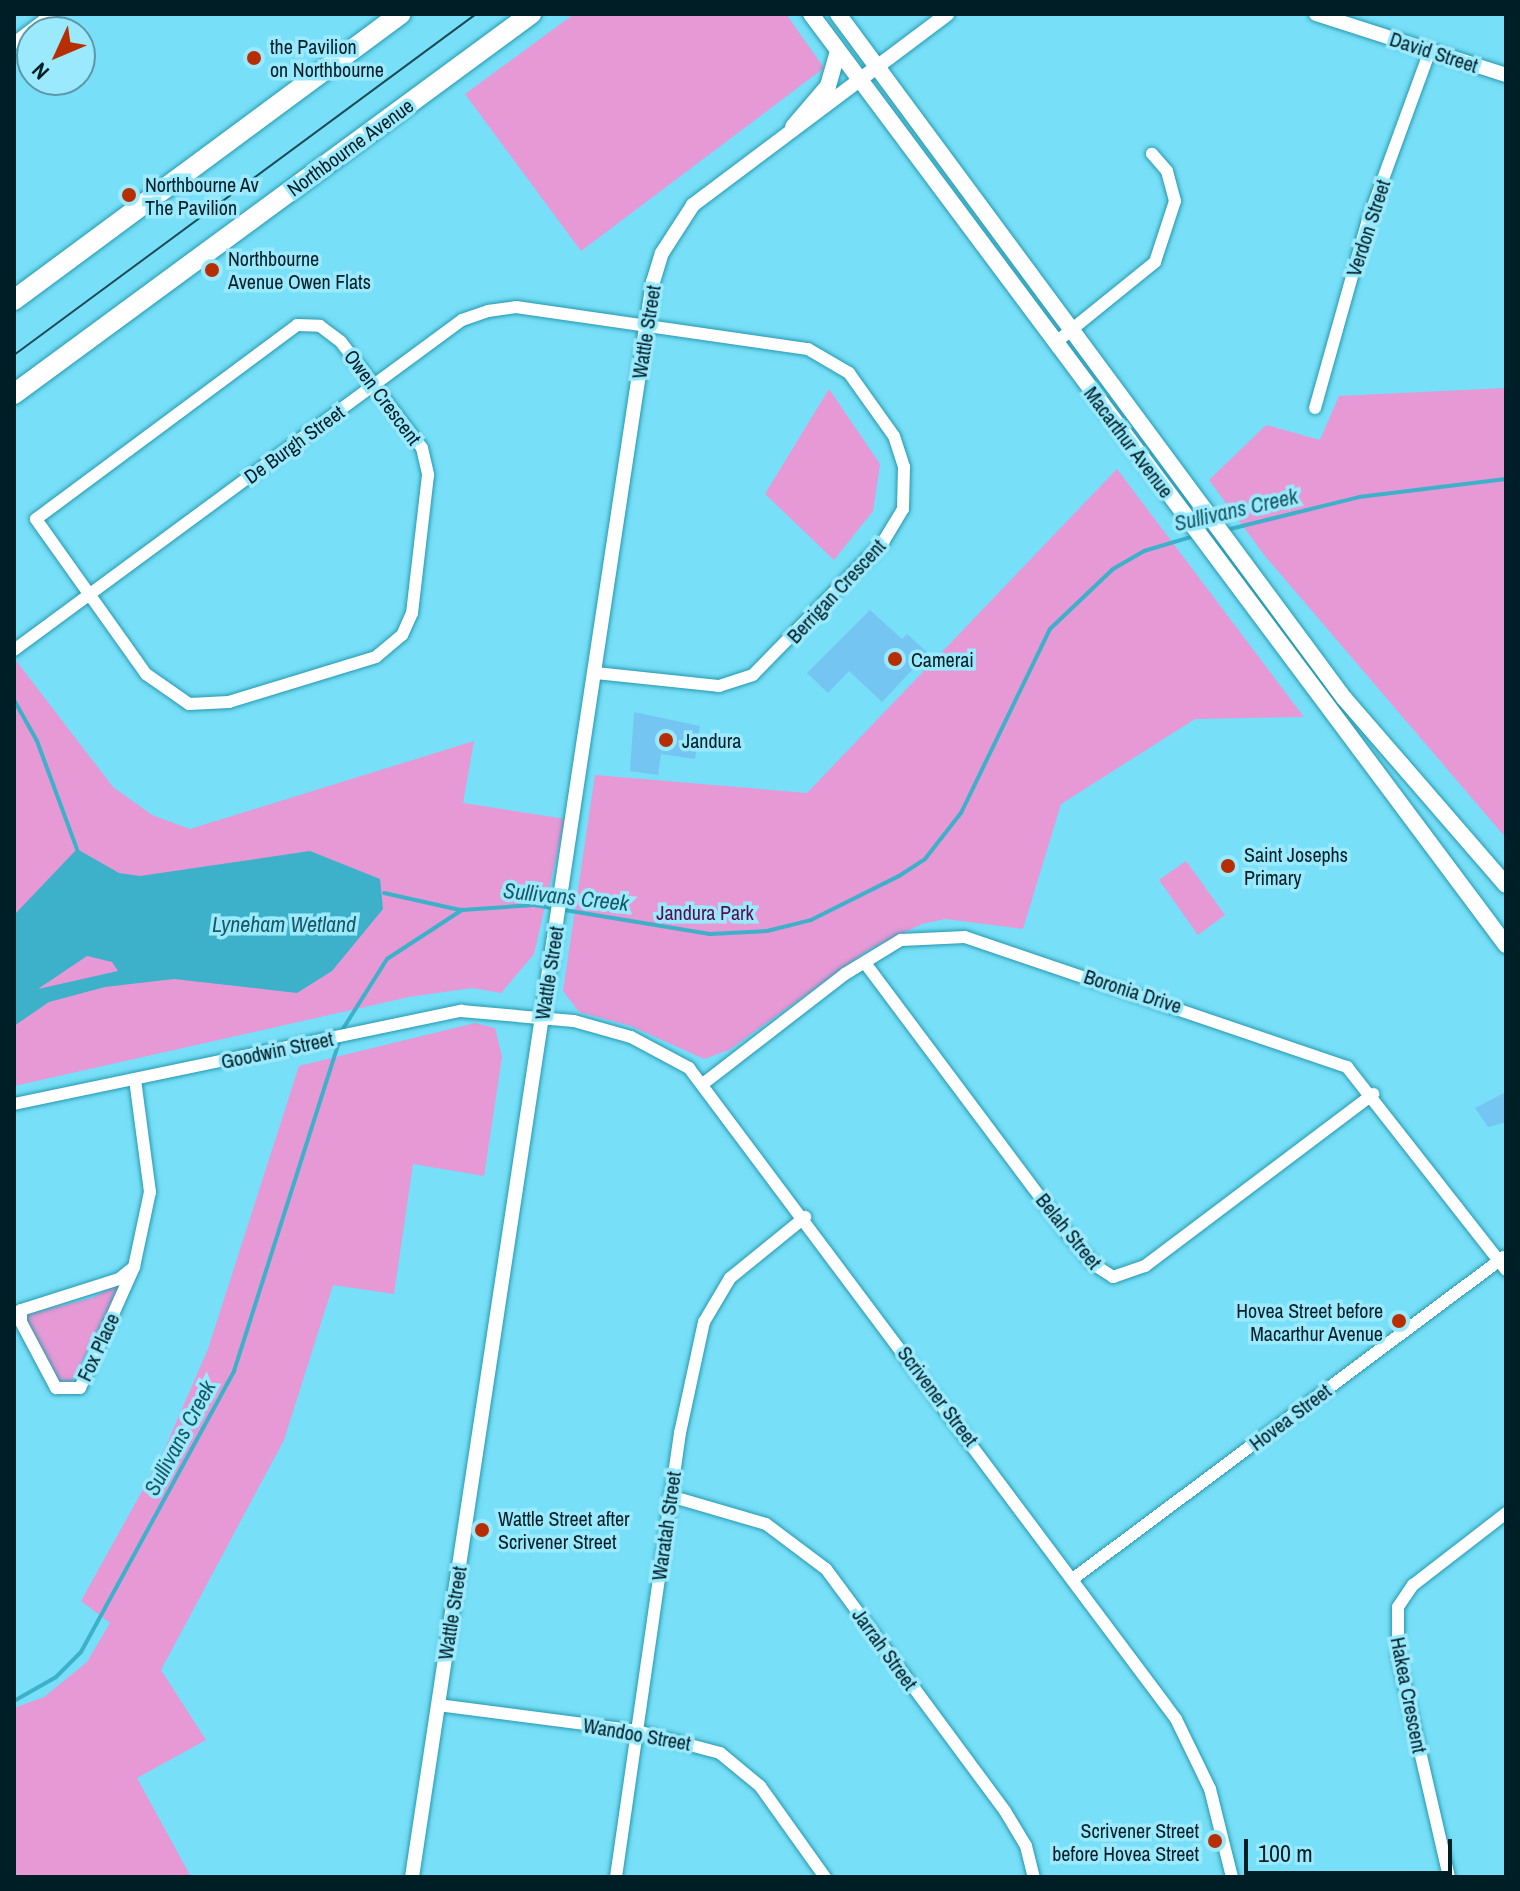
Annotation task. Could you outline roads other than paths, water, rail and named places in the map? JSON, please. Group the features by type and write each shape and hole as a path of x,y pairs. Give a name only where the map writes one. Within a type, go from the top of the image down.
{"highway":[{"path":"14,300 401,14"},
{"name":"Northbourne Avenue","path":"14,394 531,14"}],"main road":[{"name":"Macarthur Avenue","path":"811,14 838,51 869,71 1070,331 1344,698 1506,885"},
{"name":"Macarthur Avenue","path":"838,14 869,71 1055,343 1506,945"},
{"path":"793,127 828,86 838,51"},
{"path":"1329,711 1344,698"}],"street":[{"path":"14,43 52,14"},
{"path":"869,71 947,14"},
{"name":"David Street","path":"1325,15 1506,75"},
{"name":"Verdon Street","path":"1315,408 1368,220 1430,51"},
{"name":"Wattle Street","path":"412,1877 564,887 646,325 662,253 693,205 869,71"},
{"path":"1055,343 1155,262 1175,201 1167,171 1152,154"},
{"name":"De Burgh Street","path":"14,650 462,320 488,311 516,307 646,325"},
{"name":"Owen Crescent","path":"297,325 331,334 422,448 428,475 412,613 384,651 203,707 156,685 89,595 39,528 36,519 52,501 297,325"},
{"name":"Berrigan Crescent","path":"595,673 707,686 753,675 884,541 903,509 904,467 894,436 849,373 827,356 646,325"},
{"name":"Boronia Drive","path":"704,1083 865,963 912,936 965,937 1330,1057 1373,1094 1504,1262"},
{"name":"Belah Street","path":"865,963 1085,1254 1113,1277 1145,1266 1373,1094"},
{"name":"Goodwin Street","path":"14,1104 461,1011 542,1017"},
{"name":"Scrivener Street","path":"542,1017 631,1037 704,1083 1176,1719 1210,1789 1232,1877"},
{"name":"Fox Place","path":"134,1267 119,1279 21,1310 21,1322 56,1388 80,1388 134,1267 150,1192 135,1079"},
{"name":"Waratah Street","path":"616,1877 670,1496 708,1312 730,1278 805,1217"},
{"name":"Hovea Street","path":"1074,1578 1504,1262"},
{"name":"Jarrah Street","path":"670,1496 766,1524 826,1569 1005,1811 1026,1846 1034,1877"},
{"name":"Hakea Crescent","path":"1449,1877 1398,1656 1396,1615 1413,1585 1506,1513"},
{"name":"Wandoo Street","path":"438,1705 637,1731 699,1744 741,1766 825,1877"}],"water":[{"name":"Lyneham Wetland","path":"77,849 119,873 140,876 310,851 380,879 383,909 332,971 297,993 174,979 105,987 49,1002 14,1026 14,915","holes":["87,956 112,962 118,971 38,989"]}],"waterway":[{"name":"Sullivans Creek","path":"1226,530 1359,497 1506,479"},
{"name":"Sullivans Creek","path":"341,1032 387,959 462,910 534,905 710,934 767,931 811,920 899,876 925,859 961,813 1050,629 1113,569 1144,551 1194,536"},
{"path":"14,700 37,741 77,849"},
{"path":"384,893 460,910"},
{"name":"Sullivans Creek","path":"14,1701 56,1677 81,1652 234,1371 339,1041"}],"tram line":[{"path":"14,355 476,14"}],"place":[{"name":"the Pavilion on Northbourne","path":"254,58"},
{"name":"Northbourne Av The Pavilion","path":"129,195"},
{"name":"Northbourne Avenue Owen Flats","path":"212,270"},
{"name":"Camerai","path":"895,659"},
{"name":"Jandura","path":"666,740"},
{"name":"Saint Josephs Primary","path":"1228,866"},
{"name":"Hovea Street before Macarthur Avenue","path":"1399,1321"},
{"name":"Wattle Street after Scrivener Street","path":"482,1530"},
{"name":"Scrivener Street before Hovea Street","path":"1215,1841"}],"park label":[{"name":"Jandura Park","path":"705,912"}]}
